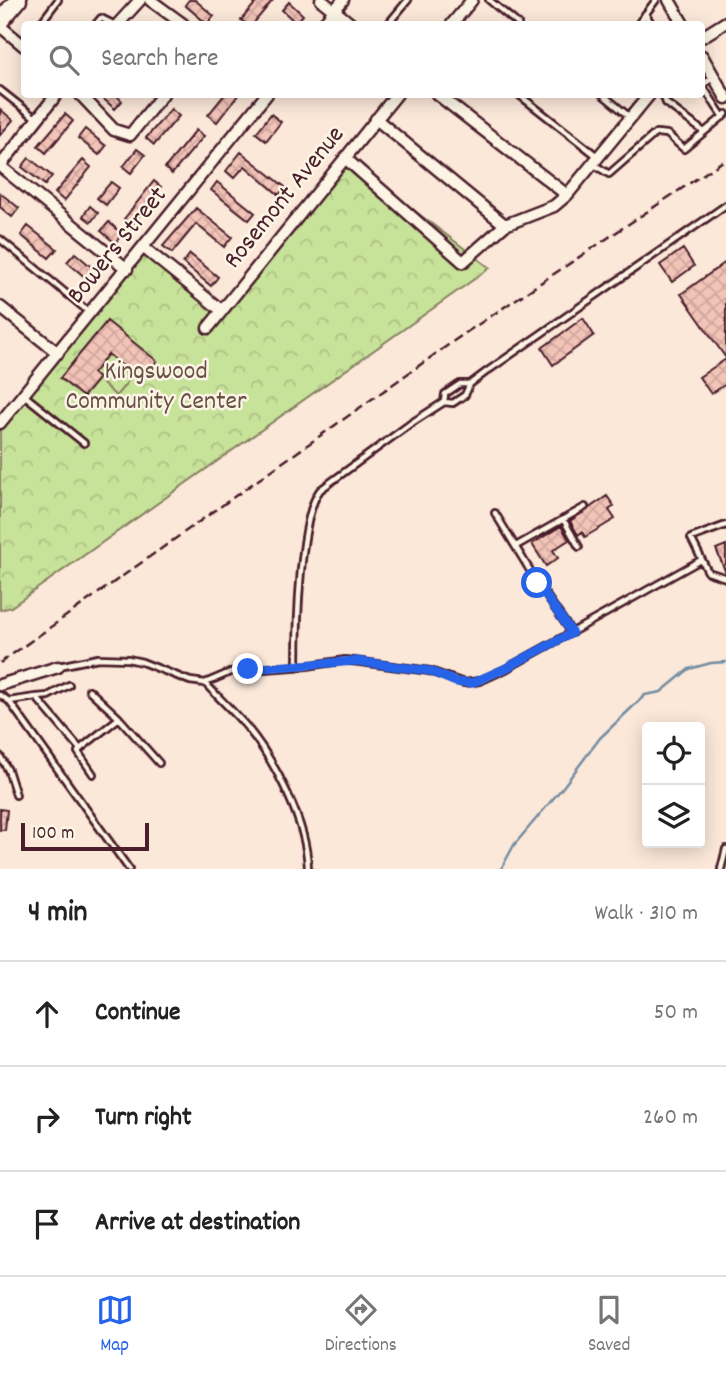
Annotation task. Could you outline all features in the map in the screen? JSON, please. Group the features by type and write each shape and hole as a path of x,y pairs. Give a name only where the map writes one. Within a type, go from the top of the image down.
{"main road":[{"path":"0,20 18,0"}],"street":[{"path":"119,21 140,0"},
{"path":"150,0 179,21"},
{"path":"321,0 347,21"},
{"path":"325,21 343,0"},
{"path":"454,21 472,0"},
{"path":"669,0 681,21"},
{"path":"705,35 726,22"},
{"path":"0,26 21,44"},
{"path":"705,61 726,99"},
{"path":"54,98 0,166 127,268"},
{"path":"84,98 114,130 130,135 160,98"},
{"name":"Bowers Street","path":"0,423 145,248 264,98"},
{"name":"Rosemont Avenue","path":"208,328 394,98"},
{"path":"442,98 567,195"},
{"path":"345,158 463,262 505,226 554,206 567,195 647,98"},
{"path":"376,119 505,226"},
{"path":"145,248 221,310"},
{"path":"1,309 58,353"},
{"path":"0,685 58,667"}],"lane":[{"path":"42,21 58,0"},
{"path":"390,21 408,0"},
{"path":"489,0 514,21"},
{"path":"640,21 656,0"},
{"path":"645,14 650,21"},
{"path":"705,83 714,77"},
{"path":"523,98 609,174 656,133 667,134 684,149 725,116 705,89"},
{"path":"0,90 37,120"},
{"path":"607,98 631,118"},
{"path":"664,98 666,103 704,132"},
{"path":"444,402 445,394 460,384 470,384 726,205"},
{"path":"0,239 91,313"},
{"path":"297,666 302,572 313,499 329,481 344,470 444,402 453,403 459,399 467,393 470,384"},
{"path":"24,394 83,443"},
{"path":"516,546 585,507"},
{"path":"495,513 537,583 572,633"},
{"path":"563,519 579,547"},
{"path":"726,525 691,538 708,572 726,578"},
{"path":"58,667 98,658 128,659 190,681 205,682 233,671 356,661 430,671 456,682 472,683 572,633 701,560"},
{"path":"205,682 247,727 284,786 303,838 308,869"},
{"path":"9,701 48,696 69,685"},
{"path":"89,690 119,718 159,763"},
{"path":"0,695 9,701 128,869"},
{"path":"36,697 80,749 79,752 93,774"},
{"path":"80,749 119,718"},
{"path":"0,756 16,795"},
{"path":"722,869 726,849"}],"green space":[{"name":"Kingswood Community Center","path":"345,158 490,268 11,607 0,610 0,426 142,251 219,312"},
{"path":"116,369 121,373 124,370 129,375 126,378 129,380 116,396 103,384"}],"building":[{"path":"189,0 195,0 214,16 210,21 204,21 185,5"},
{"path":"258,0 273,0 256,21 241,20"},
{"path":"289,2 303,15 298,21 294,21 282,10"},
{"path":"103,98 119,98 122,101 115,109"},
{"path":"222,98 236,98 217,122 208,115"},
{"path":"0,109 13,120 0,135"},
{"path":"171,109 179,116 154,145 146,138"},
{"path":"65,114 73,121 46,153 38,146"},
{"path":"271,114 281,122 266,141 256,133"},
{"path":"85,129 106,146 99,155 78,138"},
{"path":"196,130 204,136 172,174 165,168"},
{"path":"137,149 145,155 131,173 123,167"},
{"path":"241,152 285,187 279,195 245,166 234,178 226,171"},
{"path":"29,158 52,176 45,185 22,167"},
{"path":"83,160 91,167 64,201 55,193"},
{"path":"154,181 161,187 132,225 124,219"},
{"path":"111,182 119,188 106,205 97,198"},
{"path":"217,182 255,213 249,220 211,190"},
{"path":"0,193 19,208 12,217 0,207"},
{"path":"90,206 98,213 91,222 83,216"},
{"path":"196,208 232,237 224,247 196,224 172,253 163,246"},
{"path":"109,222 122,234 115,243 101,231"},
{"path":"28,226 57,249 49,258 21,235"},
{"path":"683,249 694,266 672,282 660,265"},
{"path":"75,253 94,269 86,278 67,262"},
{"path":"190,254 218,277 211,286 183,263"},
{"path":"726,262 726,358 681,294"},
{"path":"583,318 594,335 553,365 542,348"},
{"name":"Kingswood Community Center","path":"107,321 157,361 140,380 108,354 93,374 99,378 83,397 60,378"},
{"path":"726,359 726,384 711,394 699,377"},
{"path":"607,496 614,506 609,510 615,519 585,537 582,532 578,535 570,521"},
{"path":"561,526 569,540 553,550 558,558 546,566 532,544"},
{"path":"726,545 726,573 716,549"},
{"path":"0,809 7,810 5,830 0,830"}],"waterway":[{"path":"501,869 514,845 600,738 645,695 661,692 689,669 726,662"}],"railway":[{"path":"0,663 458,338 726,159"}],"route":[{"path":"248,669 307,666 345,660 430,671 456,682 480,681 572,633 537,583"}]}
